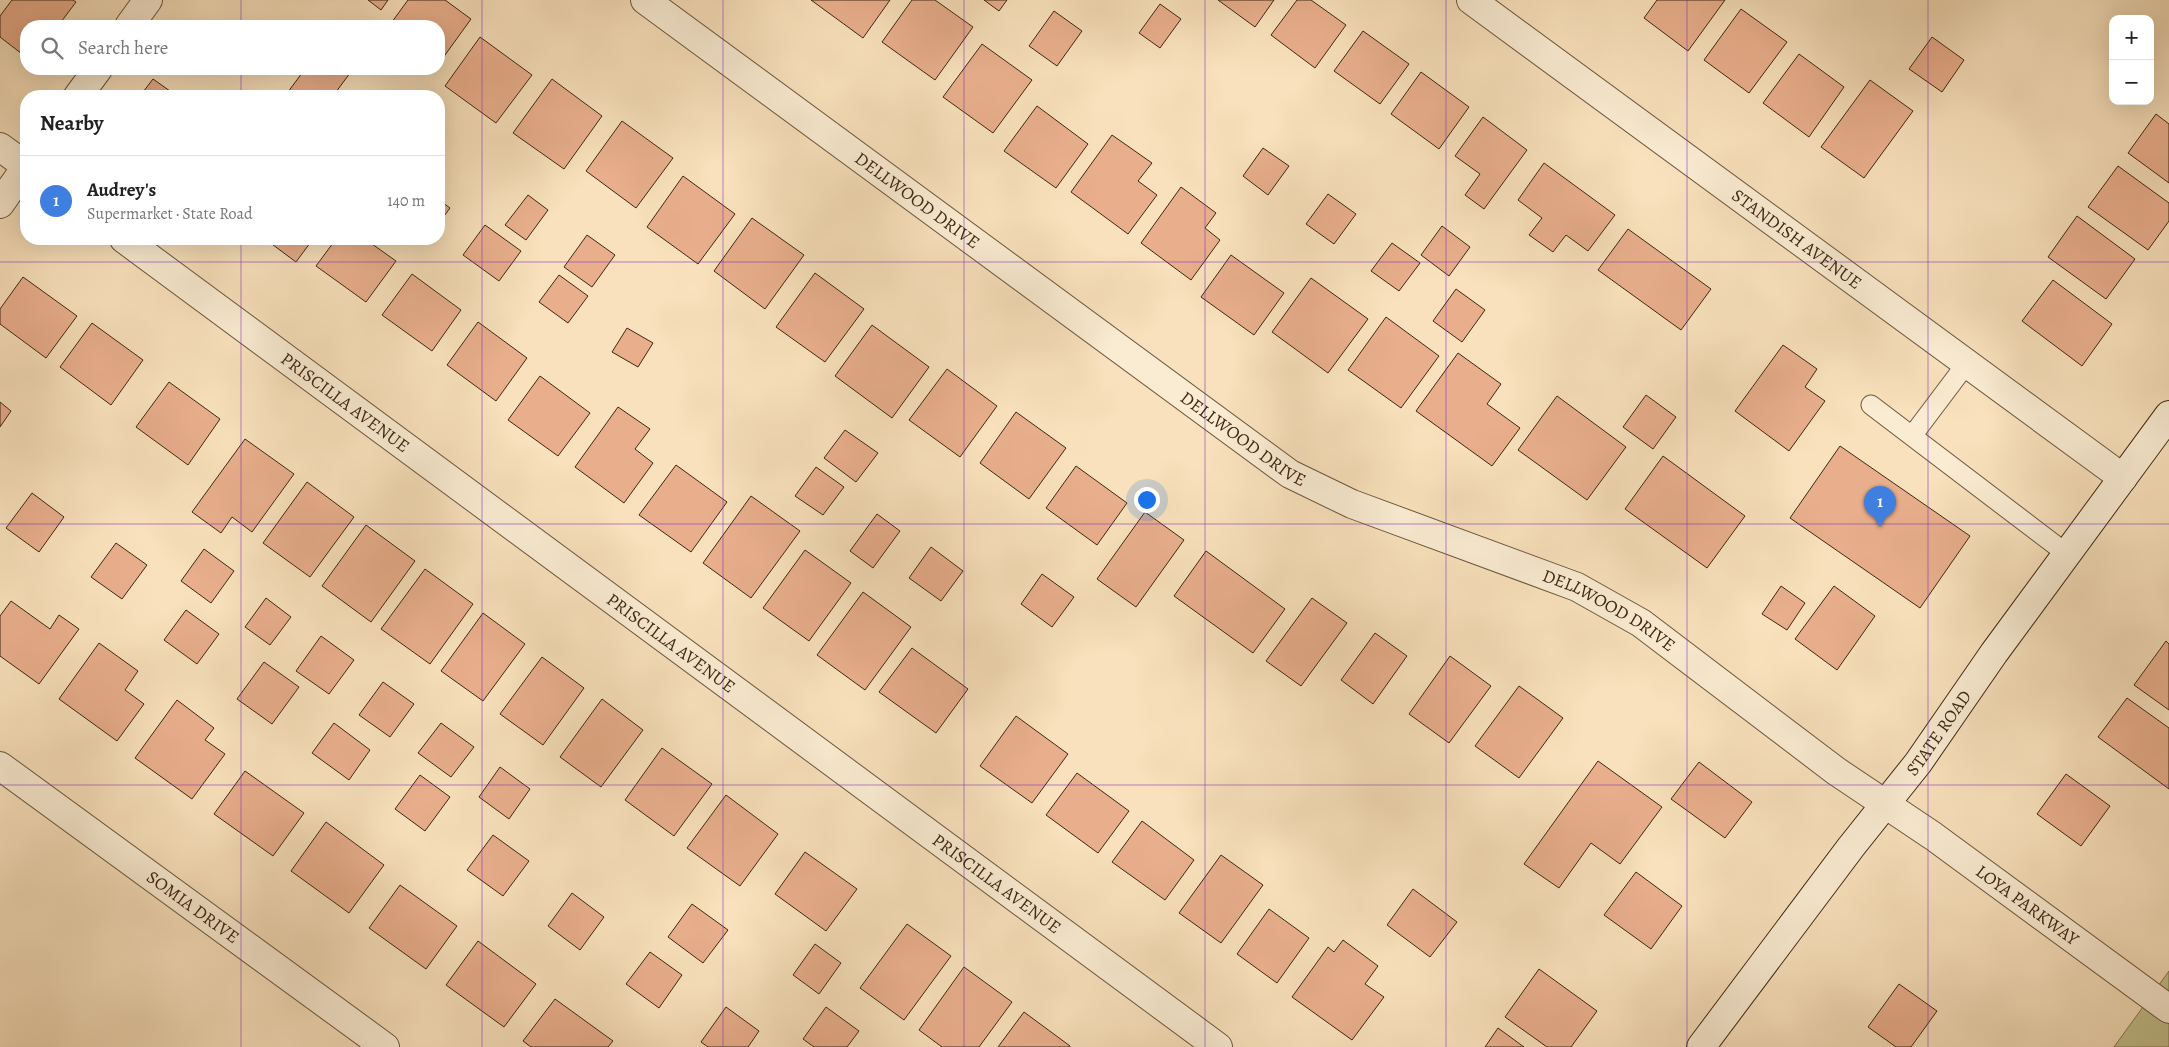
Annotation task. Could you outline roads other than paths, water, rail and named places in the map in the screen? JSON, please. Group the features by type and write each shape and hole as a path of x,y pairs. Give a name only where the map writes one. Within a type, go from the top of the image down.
{"street":[{"path":"133,20 148,0"},
{"name":"DELLWOOD DRIVE","path":"645,0 1290,474 1352,504 1577,587 1641,622 1836,771 1884,804"},
{"name":"STANDISH AVENUE","path":"1471,0 2123,478"},
{"path":"82,90 94,75"},
{"path":"0,147 20,162"},
{"path":"0,204 20,176"},
{"name":"PRISCILLA AVENUE","path":"132,245 1218,1047"},
{"name":"STATE ROAD","path":"1701,1047 1884,804 1918,763 1994,653 2169,415"},
{"name":"SOMIA DRIVE","path":"0,766 385,1047"},
{"name":"LOYA PARKWAY","path":"1884,804 1933,836 2169,1009"}],"lane":[{"path":"1912,436 1967,363"},
{"path":"1871,405 2067,554"}],"place":[{"name":"Audrey's","path":"1880,527"}]}
